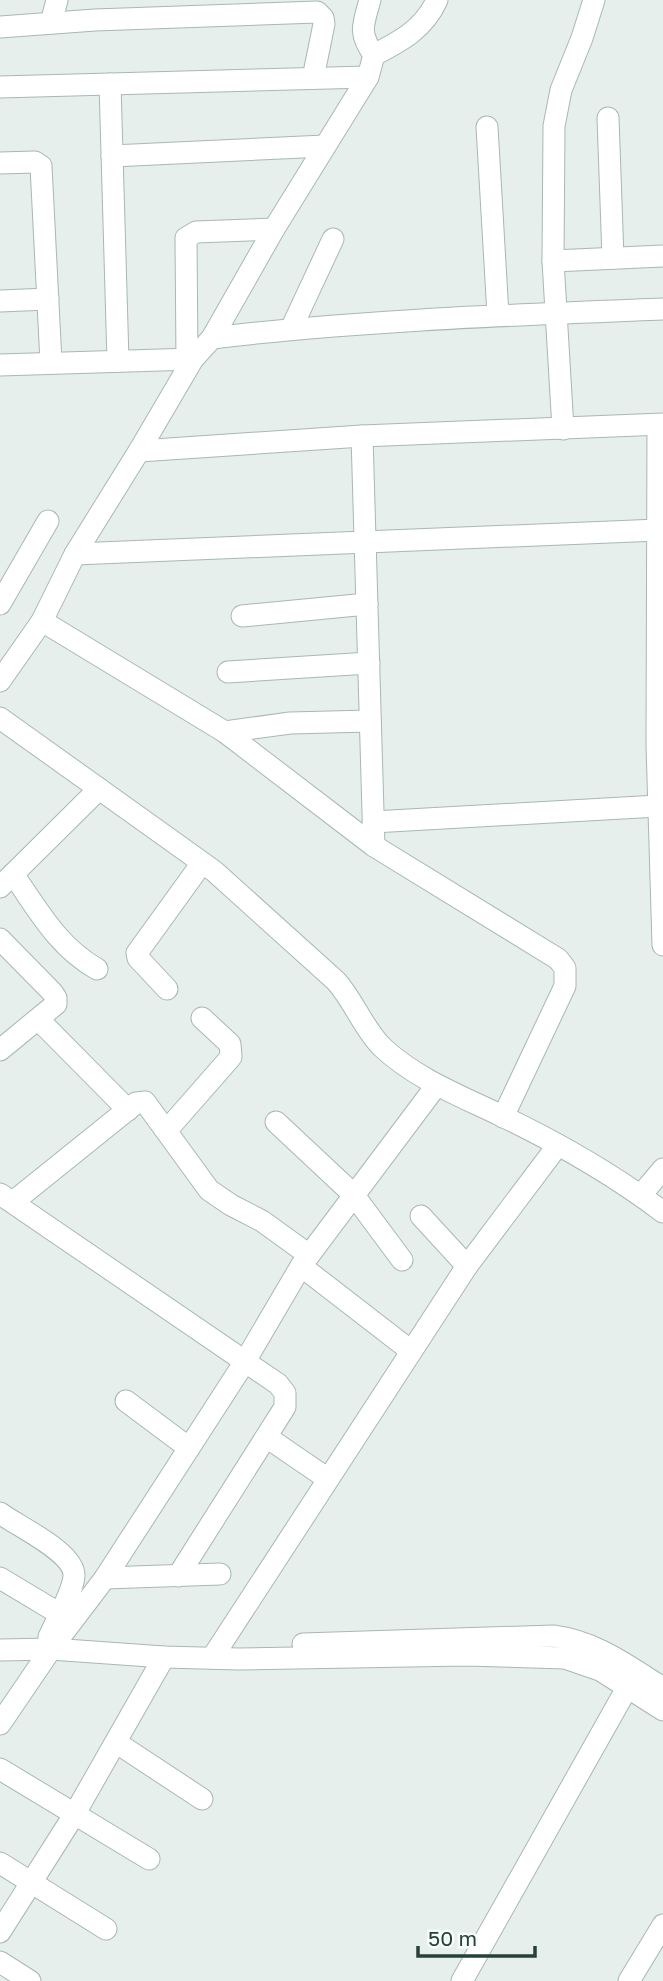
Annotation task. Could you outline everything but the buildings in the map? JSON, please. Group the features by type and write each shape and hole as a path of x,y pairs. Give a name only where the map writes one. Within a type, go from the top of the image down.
{"street":[{"path":"51,23 57,0"},
{"path":"370,0 363,33 364,41 374,55"},
{"path":"0,681 43,621 75,554 139,451 190,359 212,338 274,229 368,76 374,55 407,39 424,22 437,0"},
{"path":"563,429 554,261 554,127 561,90 594,0"},
{"path":"0,26 51,23 98,10 197,8 320,13 324,24 313,78"},
{"path":"0,87 368,76"},
{"path":"110,84 118,361"},
{"path":"608,118 613,258"},
{"path":"488,127 498,315"},
{"path":"112,156 325,146"},
{"path":"0,163 35,162 41,166 51,362"},
{"path":"190,359 186,238 190,233 196,232 274,229"},
{"path":"290,329 333,239"},
{"path":"554,261 663,256"},
{"path":"0,301 48,299"},
{"path":"212,338 290,329 498,315 663,309"},
{"path":"0,365 190,359"},
{"path":"139,451 362,436 661,425 658,530 658,806 663,945"},
{"path":"362,436 374,846"},
{"path":"0,604 48,521"},
{"path":"75,554 658,530"},
{"path":"242,615 367,604"},
{"path":"43,621 225,732 374,846 558,959 565,968 565,986 503,1117"},
{"path":"228,672 369,663"},
{"path":"0,718 202,863 337,981 383,1048 436,1086 558,1145 641,1195 663,1212"},
{"path":"225,732 290,723 370,721"},
{"path":"97,969 72,953 6,881 99,789"},
{"path":"373,822 658,806"},
{"path":"167,989 138,958 137,953 202,863"},
{"path":"0,939 56,998 53,1009 0,1050"},
{"path":"167,1130 230,1057 230,1044 202,1018"},
{"path":"39,1020 128,1110"},
{"path":"0,1724 54,1641 105,1578 244,1363 305,1261 436,1086"},
{"path":"178,1576 268,1438 285,1407 285,1393 278,1384 6,1198 140,1101 145,1102 209,1190 262,1221 411,1351"},
{"path":"276,1122 353,1194 402,1260"},
{"path":"215,1653 467,1266 558,1145"},
{"path":"641,1195 663,1169"},
{"path":"421,1216 467,1266"},
{"path":"126,1401 189,1448"},
{"path":"268,1438 328,1479"},
{"path":"0,1513 38,1537 68,1560 72,1567 72,1584 60,1614 54,1641"},
{"path":"105,1578 220,1574"},
{"path":"0,1578 60,1614"},
{"path":"0,1636 215,1653"},
{"path":"0,1650 54,1641 164,1657 215,1653 552,1647 573,1639 594,1646 663,1688"},
{"path":"552,1647 600,1670 663,1710"},
{"path":"0,1932 75,1815 164,1657"},
{"path":"462,1981 627,1688"},
{"path":"117,1743 202,1799"},
{"path":"0,1769 149,1859"},
{"path":"0,1863 106,1929"},
{"path":"629,1981 662,1928"},
{"path":"0,1962 30,1981"}]}
